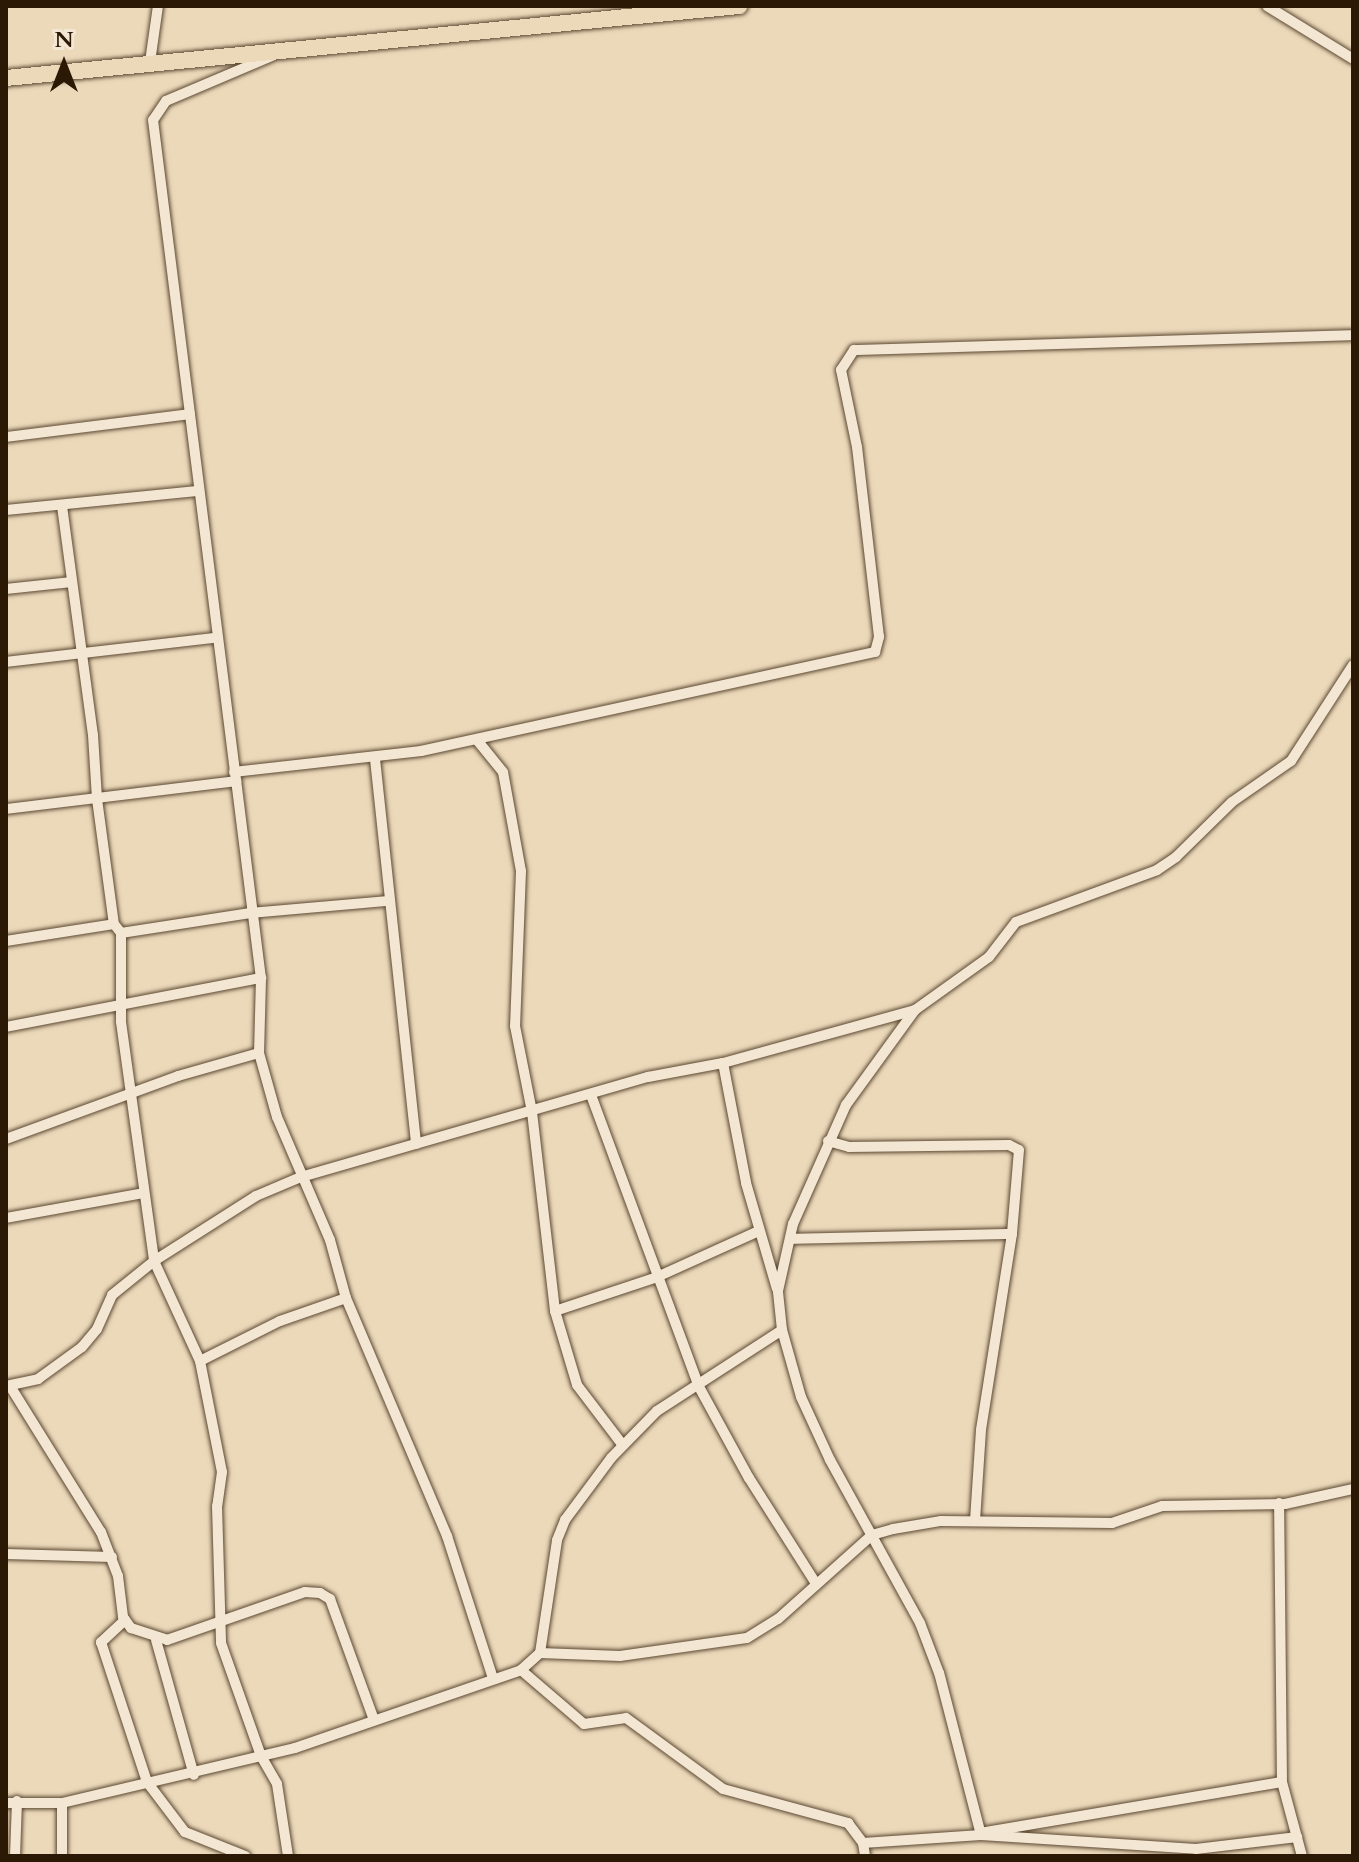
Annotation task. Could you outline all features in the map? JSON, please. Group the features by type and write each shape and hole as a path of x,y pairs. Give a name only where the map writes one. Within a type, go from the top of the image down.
{"main road":[{"path":"6,78 150,62 278,54 739,6"}],"street":[{"path":"150,62 158,6"},
{"path":"1267,6 1353,59"},
{"path":"278,54 166,101 153,120 197,491 212,586 214,638 261,978 259,1053 277,1117 330,1240 346,1298 447,1536 493,1678"},
{"path":"6,809 375,759 477,740 875,652 879,637 857,447 841,370 854,350 1353,335"},
{"path":"6,437 190,414"},
{"path":"6,510 197,491"},
{"path":"62,506 93,735 97,799 118,928 130,1095 154,1261 200,1361 222,1472 217,1506 221,1643 261,1756 277,1784 288,1856"},
{"path":"6,589 72,582"},
{"path":"6,662 214,638"},
{"path":"778,1291 790,1239 828,1141 846,1105 915,1010 989,957 1016,922 1157,870 1176,857 1232,802 1291,761 1353,665"},
{"path":"477,740 503,772 521,871 515,1026 532,1112 555,1311 577,1385 622,1444"},
{"path":"375,759 416,1144"},
{"path":"6,941 250,913 388,901"},
{"path":"6,1027 122,1002 261,978"},
{"path":"194,1775 156,1640 125,1620 112,1557 74,1482 8,1386 38,1379 82,1347 97,1329 112,1295 154,1261 256,1196 301,1177 648,1077 723,1063 915,1010"},
{"path":"6,1139 259,1053"},
{"path":"723,1063 759,1231 778,1291 782,1330 810,1416 920,1623 939,1673 980,1834"},
{"path":"591,1095 698,1385 749,1478 815,1582"},
{"path":"828,1141 849,1147 1016,1146 1020,1155 1012,1234 981,1430 975,1521"},
{"path":"6,1218 144,1193"},
{"path":"555,1311 657,1277 759,1231"},
{"path":"790,1239 1012,1234"},
{"path":"200,1361 280,1321 346,1298"},
{"path":"15,1856 11,1802 62,1803 147,1782 194,1775 374,1720 521,1670 540,1653 547,1589 565,1520 622,1444 657,1411 782,1330"},
{"path":"540,1653 620,1656 747,1638 778,1619 815,1582 872,1535 923,1523 1100,1524 1127,1520 1162,1506 1313,1501 1353,1489"},
{"path":"1279,1503 1282,1782 1302,1856"},
{"path":"6,1554 112,1557"},
{"path":"156,1640 305,1592 328,1596 374,1720"},
{"path":"125,1620 101,1642 147,1782 185,1832 245,1856"},
{"path":"201,1628 221,1643"},
{"path":"521,1670 584,1724 626,1718 723,1789 841,1820 863,1843 865,1856"},
{"path":"863,1843 980,1834 1282,1782"},
{"path":"62,1803 62,1856"},
{"path":"980,1834 1196,1853 1297,1837"}]}
